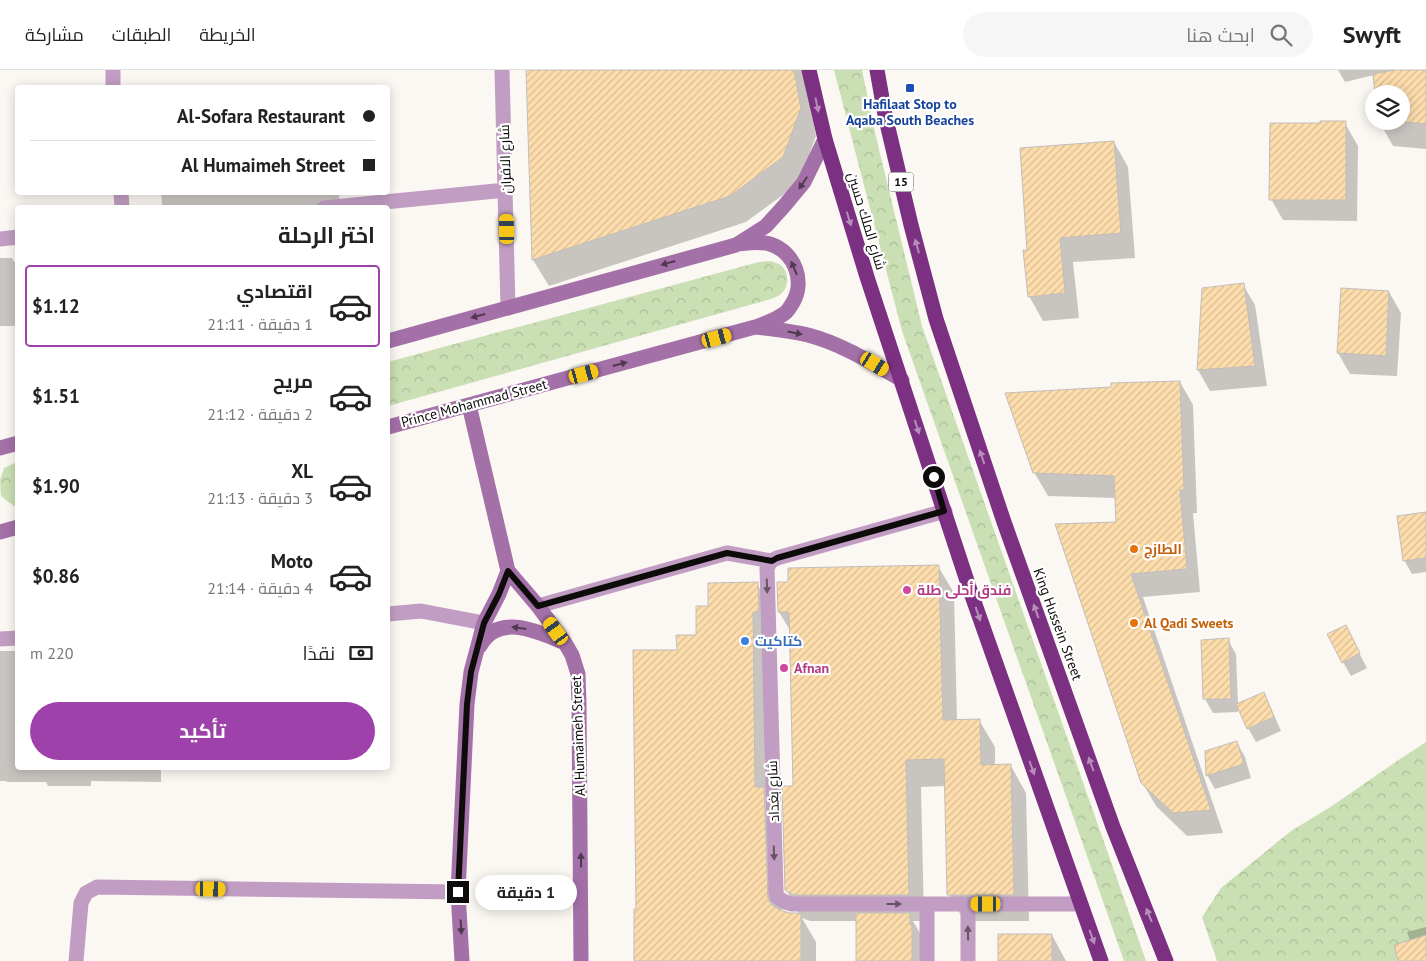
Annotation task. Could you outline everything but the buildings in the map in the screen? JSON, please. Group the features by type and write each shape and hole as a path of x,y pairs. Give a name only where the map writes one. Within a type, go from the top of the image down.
{"highway":[{"name":"شارع الملك حسين","path":"809,70 825,139 867,277 902,380"},
{"name":"King Hussein Street","path":"877,70 911,225 929,293 1004,522 1113,827 1166,961"},
{"path":"902,380 970,592 1101,961"}],"main road":[{"path":"736,245 766,226 785,205 804,182 825,139"},
{"path":"390,340 752,242 769,244 784,252 795,265 799,282 796,298 786,312 772,321 755,327"},
{"name":"Prince Mohammad Street","path":"390,426 755,327 785,330 819,339 862,356 902,380"},
{"path":"462,961 458,892 467,704 474,656 484,623 508,571 469,405"},
{"path":"0,448 15,444"},
{"path":"0,532 15,528"},
{"name":"Al Humaimeh Street","path":"508,571 538,606 565,643 572,655 578,674 581,961"},
{"path":"474,656 490,633 502,628 516,626 538,632 565,643"}],"street":[{"path":"113,70 113,85"},
{"name":"شارع الافران","path":"502,70 508,308"},
{"path":"354,205 506,190"},
{"path":"0,239 15,237"},
{"path":"538,606 727,553 772,561 944,511"},
{"name":"شارع بغداد","path":"772,561 767,568 767,576 777,897 792,904 1080,904"},
{"path":"390,614 421,611 484,623"},
{"path":"0,639 15,638"},
{"path":"76,961 82,903 86,893 97,887 458,892"},
{"path":"926,904 927,961"},
{"path":"968,904 968,961"}],"green space":[{"path":"834,70 862,70 876,137 922,326 1146,961 1124,961 902,331"},
{"path":"771,261 779,264 785,270 787,282 785,290 780,295 390,405 390,361 759,262"},
{"path":"15,463 15,506 1,496 0,480 4,468"},
{"path":"1426,742 1426,961 1217,961 1202,917 1221,888 1291,831 1332,806"}],"place":[{"name":"Hafilaat Stop to Aqaba South Beaches","path":"910,88"},
{"name":"الطازج","path":"1134,549"},
{"name":"فندق أحلى طلة","path":"907,590"},
{"name":"Al Qadi Sweets","path":"1134,623"},
{"name":"كتاكيت","path":"745,641"},
{"name":"Afnan","path":"784,668"}],"route":[{"path":"458,892 467,704 471,672 484,623 508,571 538,606 727,553 772,561 944,511 934,477"}]}
